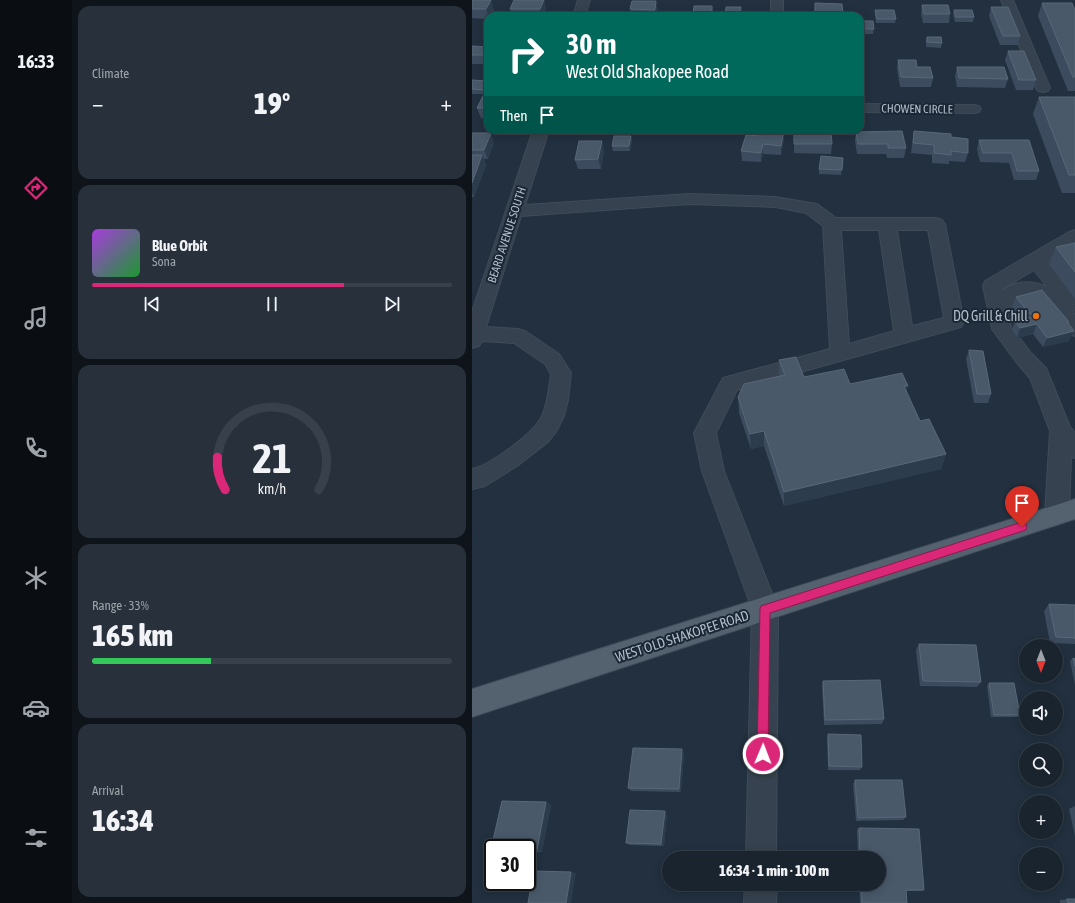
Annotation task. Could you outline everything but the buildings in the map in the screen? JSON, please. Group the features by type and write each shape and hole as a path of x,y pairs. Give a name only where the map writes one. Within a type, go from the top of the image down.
{"main road":[{"name":"WEST OLD SHAKOPEE ROAD","path":"472,703 1066,512"}],"street":[{"path":"580,12 584,0"},
{"path":"777,0 777,12"},
{"path":"1007,0 1044,88"},
{"name":"CHOWEN CIRCLE","path":"864,108 974,109"},
{"name":"BEARD AVENUE SOUTH","path":"473,337 540,134"},
{"path":"515,211 697,199 775,202 811,208 832,224 936,224 954,322 730,384 705,433 713,471 765,609 761,851"},
{"path":"832,224 840,354"},
{"path":"887,224 904,336"},
{"path":"1044,373 1024,358 1002,329 992,286 1037,261 1075,236"},
{"path":"1037,261 1075,309"},
{"path":"1075,329 1049,296 1037,289 1026,288 1011,292 1005,301 1007,312 1021,332 1044,373 1075,449"},
{"path":"472,479 477,479 514,457 544,433 553,416 561,373 552,359 518,336 473,337"},
{"path":"1066,512 1068,429"},
{"path":"760,891 760,903"}],"place":[{"name":"DQ Grill & Chill","path":"1036,316"}],"route":[{"path":"763,754 765,609 1022,527"}]}
